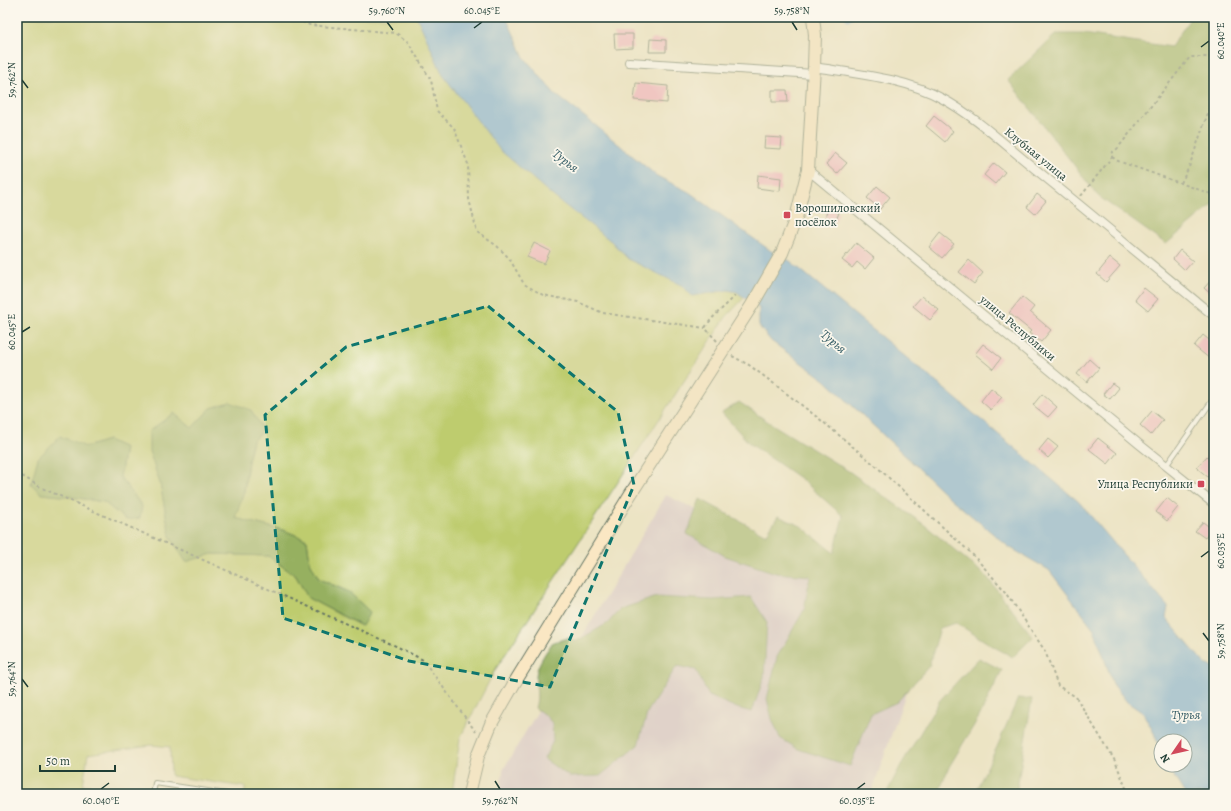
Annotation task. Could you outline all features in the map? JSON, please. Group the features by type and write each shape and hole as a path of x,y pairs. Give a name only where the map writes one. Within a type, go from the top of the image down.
{"main road":[{"path":"469,794 478,756 483,743 491,724 515,682 634,488 752,305 782,253 796,218 808,170 814,71 815,35 813,17"}],"street":[{"name":"Клубная улица","path":"629,62 814,71 874,77 909,85 942,99 971,118 1076,202 1214,316"},
{"name":"улица Республики","path":"808,170 1214,504"}],"lane":[{"path":"1166,466 1214,398"},
{"path":"153,794 155,783 227,794"}],"path":[{"path":"291,17 310,25 396,32 408,42 431,80 437,111 454,128 468,164 469,199 477,232 497,246 509,258 524,284 543,294 578,302 602,313 705,328 717,341 722,350 749,365 822,421 876,466 972,554 1006,592 1045,651 1058,686 1076,697 1115,761 1130,794"},
{"path":"1076,202 1112,157 1111,153 1116,149 1190,57 1214,57"},
{"path":"1181,183 1190,167 1214,96"},
{"path":"1112,157 1118,161 1214,195"},
{"path":"705,328 711,318 726,306 735,296"},
{"path":"17,473 42,488 391,643 423,660 483,743"}],"highlighted area":[{"path":"488,306 618,412 634,485 550,687 409,661 283,618 265,415 346,347"}],"shaded area":[{"path":"666,495 930,623 871,794 500,794 503,770"}],"green space":[{"path":"17,17 417,17 443,75 500,150 553,196 611,241 628,259 684,286 692,296 728,290 737,292 744,298 726,317 495,670 460,738 452,794 245,794 245,787 171,776 170,747 151,745 88,754 83,785 139,789 138,794 17,794","holes":["211,408 253,440 248,461 244,492 234,518 286,531 307,540 310,562 319,579 349,592 361,626 308,598 296,576 268,556 212,554 186,561 167,520 160,483 149,451 192,428","108,440 125,448 120,477 142,506 126,520 104,502 43,494 86,447"]},
{"path":"1191,17 1214,17 1214,204 1166,244 1098,196 1008,80 1056,34 1084,34 1171,47"},
{"path":"230,402 251,410 264,431 253,440 248,461 244,492 235,518 286,531 307,540 310,562 319,579 349,592 370,612 362,626 308,598 296,576 268,556 212,554 186,562 170,536 160,483 149,451 149,431 174,413 192,428 211,408"},
{"path":"739,402 850,472 926,526 987,577 1033,637 1013,657 956,623 940,628 929,666 897,702 871,714 850,766 798,749 780,738 772,719 767,699 777,657 804,610 810,576 776,573 725,556 687,534 700,499 766,535 778,516 801,526 834,553 843,516 801,479 749,443 722,413"},
{"path":"60,436 86,447 108,440 125,448 120,477 142,506 140,518 126,520 104,502 42,494 31,484 38,458"},
{"path":"657,597 713,600 751,597 767,622 764,677 752,712 737,708 709,696 696,670 677,666 648,711 638,745 600,776 570,777 544,759 553,741 552,723 545,715 535,708 537,699 536,676 540,663 553,642 569,638 575,642 608,623 620,609"},
{"path":"979,658 1002,670 979,717 949,767 938,794 886,794 901,765 940,700"},
{"path":"1018,698 1032,699 1016,794 974,794 997,747"}],"water":[{"name":"Турья","path":"417,17 506,17 524,57 555,94 657,176 689,192 771,251 790,261 1079,502 1168,607 1166,618 1205,664 1214,667 1214,794 1185,794 1172,773 1193,773 1193,733 1154,733 1143,713 1127,702 1113,684 1094,629 1049,570 1009,547 950,498 825,380 771,341 759,326 759,308 737,292 728,290 692,296 683,286 628,259 611,241 553,196 500,150 443,75"}],"building":[{"path":"614,34 633,34 633,48 615,49"},
{"path":"650,39 666,40 666,52 649,52"},
{"path":"636,83 668,86 667,103 634,100"},
{"path":"772,90 787,90 788,102 772,102"},
{"path":"934,116 953,131 945,142 926,126"},
{"path":"765,137 782,138 781,149 764,148"},
{"path":"835,153 847,163 837,174 826,164"},
{"path":"994,163 1005,172 995,184 984,175"},
{"path":"758,175 781,178 780,191 757,188"},
{"path":"877,186 890,197 880,209 867,198"},
{"path":"1037,194 1046,201 1035,214 1027,207"},
{"path":"828,208 839,213 835,222 825,218"},
{"path":"940,233 954,244 942,258 929,247"},
{"path":"534,243 550,251 544,264 527,257"},
{"path":"856,243 874,258 865,269 857,262 852,268 842,260"},
{"path":"1180,250 1193,261 1185,270 1173,259"},
{"path":"1110,258 1120,266 1106,282 1097,274"},
{"path":"969,260 983,273 974,284 959,272"},
{"path":"1214,277 1214,297 1204,288"},
{"path":"1144,288 1158,299 1148,311 1135,300"},
{"path":"922,296 939,310 930,320 913,306"},
{"path":"1022,297 1034,307 1030,312 1051,330 1041,342 1029,333 1031,331 1009,313"},
{"path":"1203,335 1214,344 1214,354 1210,359 1194,346"},
{"path":"983,344 1001,358 993,369 975,354"},
{"path":"1089,359 1099,368 1087,382 1077,374"},
{"path":"1112,383 1119,388 1110,399 1103,394"},
{"path":"991,388 1002,397 991,410 981,401"},
{"path":"1042,394 1057,407 1048,417 1033,405"},
{"path":"1152,411 1163,420 1151,435 1140,425"},
{"path":"1098,438 1117,453 1108,464 1089,449"},
{"path":"1048,439 1058,447 1048,458 1039,450"},
{"path":"1207,456 1214,462 1214,482 1197,468"},
{"path":"1167,498 1178,507 1167,521 1156,512"},
{"path":"1203,522 1212,529 1205,538 1195,531"}],"waterway":[{"path":"846,17 848,19 851,17"}],"place":[{"name":"Ворошиловский посёлок","path":"787,215"},
{"name":"Улица Республики","path":"1201,484"}]}
